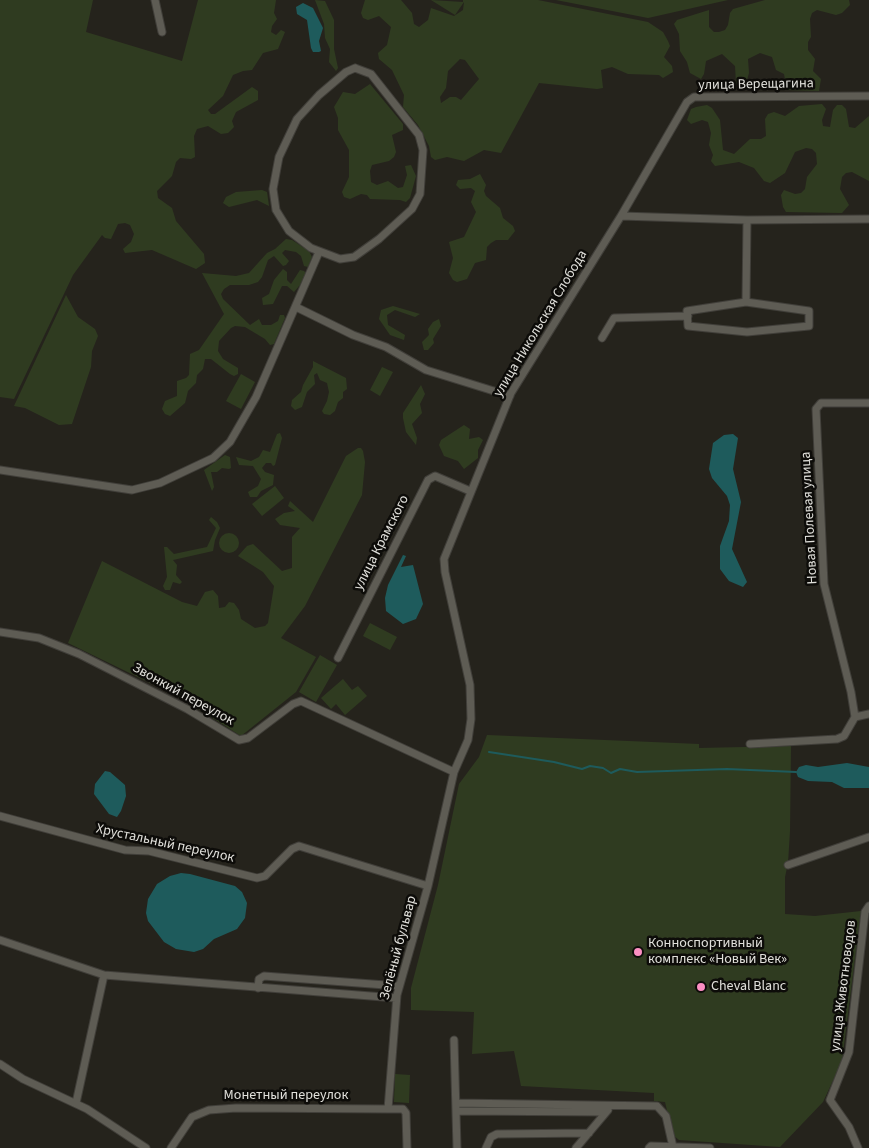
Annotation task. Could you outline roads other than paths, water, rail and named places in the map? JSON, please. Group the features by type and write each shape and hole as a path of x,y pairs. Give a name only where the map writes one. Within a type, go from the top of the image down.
{"street":[{"path":"154,0 162,32"},
{"path":"359,68 371,74 419,135 423,150 420,194 412,209 379,239 354,257 340,259 319,252 297,238 280,219 273,198 275,172 287,137 303,112 346,72 359,68"},
{"name":"улица Верещагина","path":"621,216 687,102 694,97 869,96"},
{"path":"621,216 747,220 869,219"},
{"name":"улица Никольская Слобода","path":"454,772 469,735 471,696 467,667 445,572 444,559 510,396 621,216"},
{"path":"746,302 747,220"},
{"path":"0,470 132,490 151,486 207,462 224,448 244,418 296,307 319,252"},
{"path":"746,302 809,311 808,326 747,332 688,326 687,311 746,302"},
{"path":"296,307 350,333 386,347 426,370 510,396"},
{"path":"602,338 614,318 688,316"},
{"name":"Новая Полевая улица","path":"855,717 851,692 824,584 816,409 822,403 869,403"},
{"name":"улица Крамского","path":"338,658 428,480 435,476 470,491"},
{"name":"Звонкий переулок","path":"0,632 34,637 72,651 187,709 239,740 248,738 293,704 301,701 454,772"},
{"path":"750,744 837,739 844,736 855,717 869,714"},
{"name":"Зелёный бульвар","path":"388,1108 396,998 428,886 454,772"},
{"name":"Хрустальный переулок","path":"0,816 125,850 149,851 257,878 265,876 292,849 299,846 428,886"},
{"path":"788,865 869,837"},
{"name":"улица Животноводов","path":"858,1148 849,1127 830,1100 850,1052 865,912 869,906"},
{"path":"0,940 104,975 396,998"},
{"path":"76,1103 104,975"},
{"path":"258,988 259,979 264,976 399,986"},
{"path":"454,1040 457,1148"},
{"path":"0,1064 20,1077 76,1103 146,1148"},
{"path":"576,1148 613,1104"},
{"path":"457,1107 651,1105 663,1110 673,1147"},
{"path":"457,1107 606,1112"},
{"name":"Монетный переулок","path":"171,1148 192,1117 209,1110 236,1108 388,1108"},
{"path":"388,1108 403,1110 406,1113 407,1148"},
{"path":"486,1148 491,1137 497,1134 589,1133"},
{"path":"649,1148 710,1148"}],"water":[{"path":"303,3 313,8 323,28 319,41 321,51 319,52 313,52 311,48 307,20 297,14 296,7"},
{"path":"733,434 738,438 733,469 741,502 732,549 747,582 743,587 729,581 720,569 720,546 729,521 730,505 727,496 712,478 709,469 713,443 724,435"},
{"path":"403,555 406,556 401,567 413,565 423,604 416,619 403,624 386,611 385,598 388,585"},
{"path":"847,763 869,767 869,788 844,788 832,782 808,781 798,777 796,772 799,767 806,765 818,767"},
{"path":"105,771 110,772 125,785 126,796 117,817 109,814 94,794 95,784"},
{"path":"181,873 235,886 242,892 247,903 245,918 237,929 214,939 203,949 194,952 176,949 164,942 148,921 146,913 148,899 157,884 170,876"}],"waterway":[{"path":"489,752 554,762 582,769 590,766 603,768 611,773 620,769 637,772 727,769 796,772"}],"place":[{"name":"Конноспортивный комплекс «Новый Век»","path":"638,952"},
{"name":"Cheval Blanc","path":"701,987"}]}
